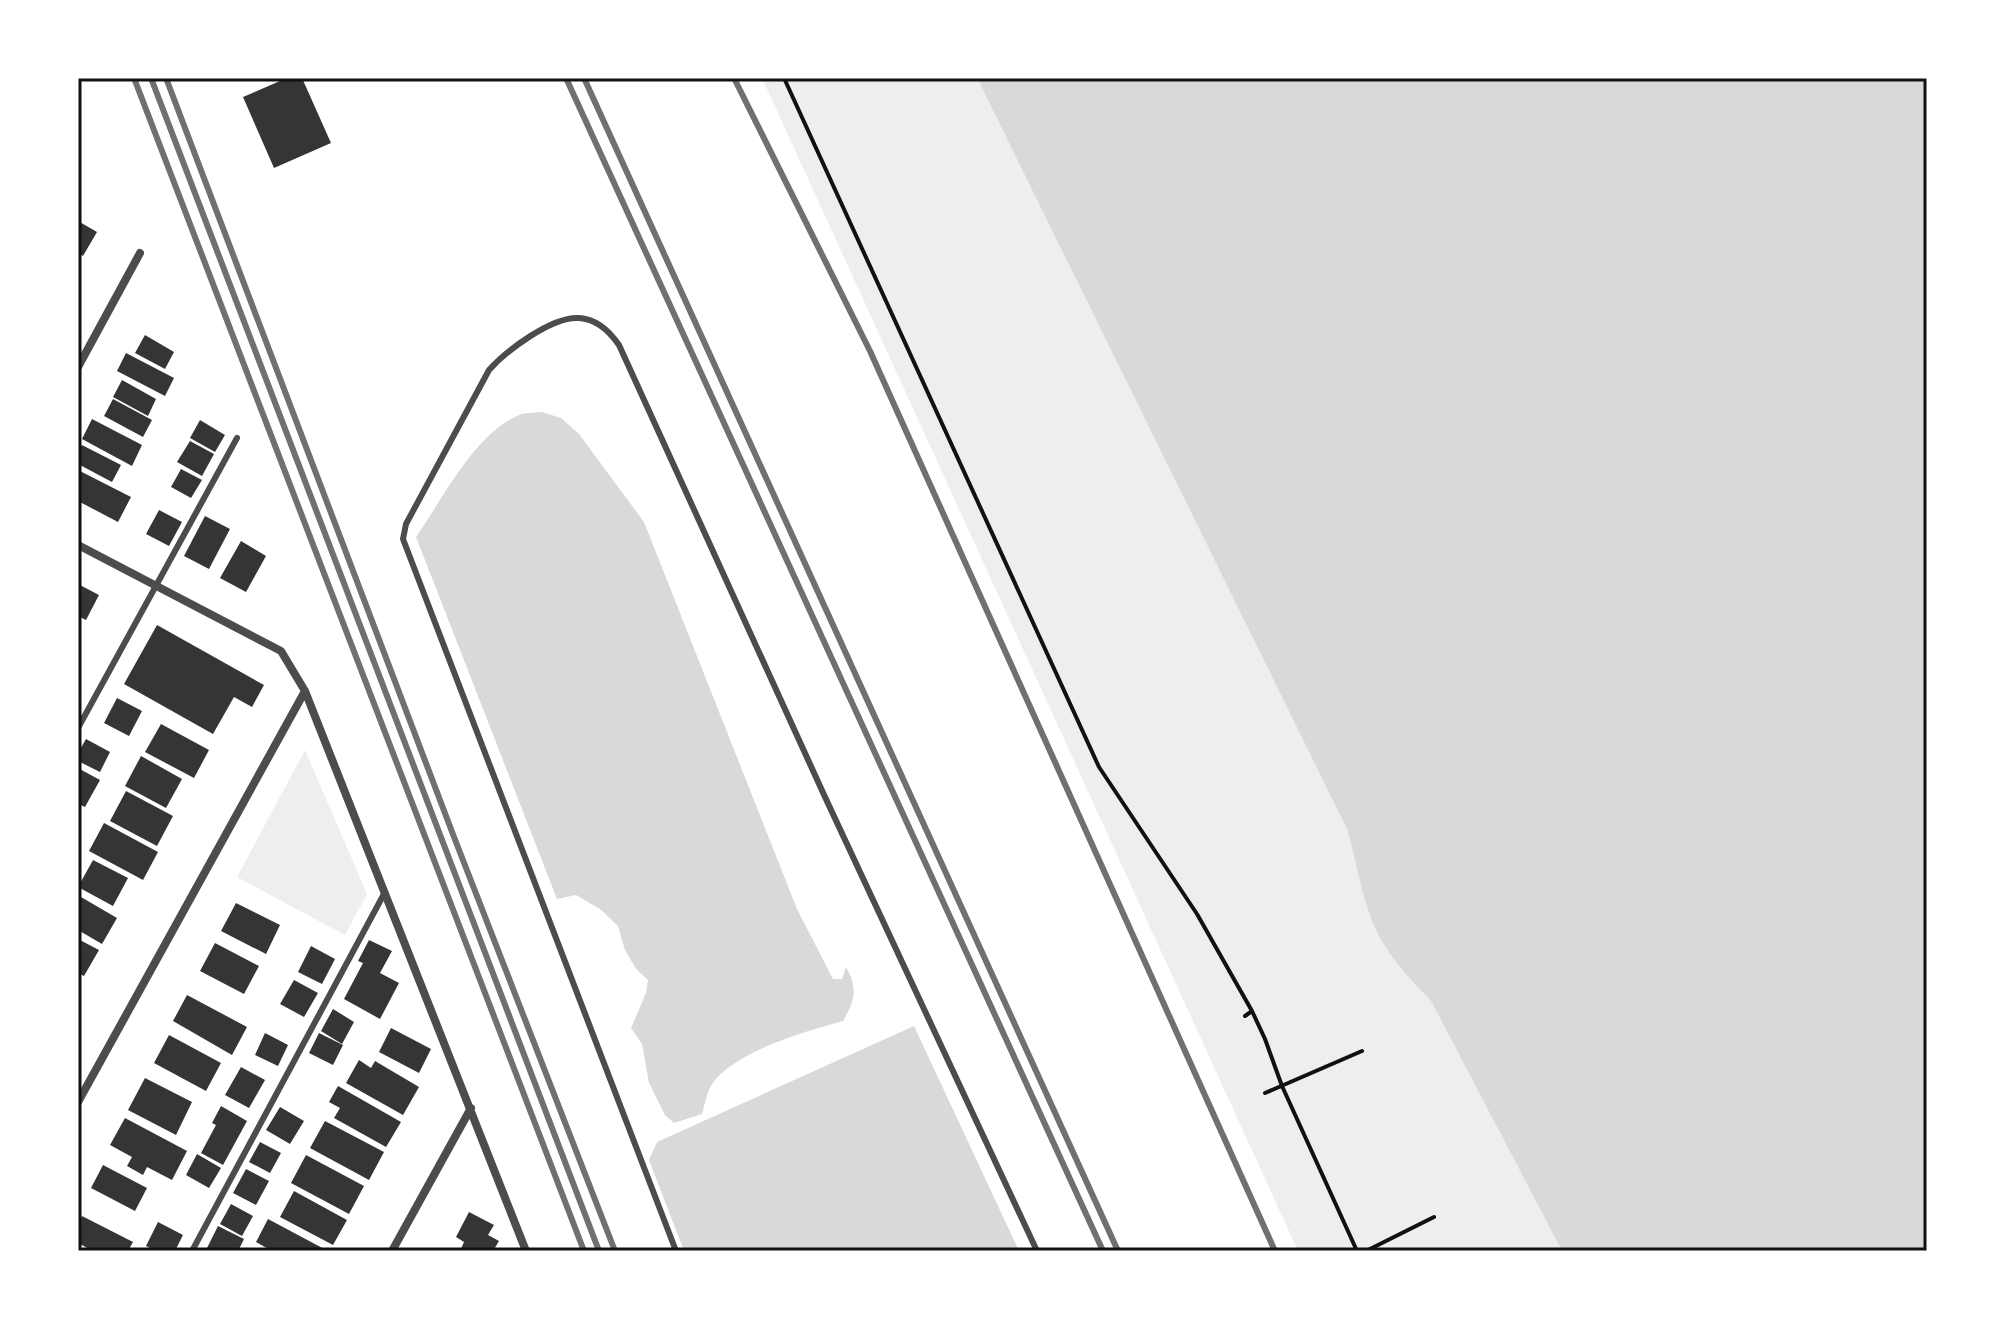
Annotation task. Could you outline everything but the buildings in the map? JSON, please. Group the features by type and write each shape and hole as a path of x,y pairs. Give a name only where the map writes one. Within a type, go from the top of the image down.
{"street":[{"path":"78,367 140,253"},
{"path":"78,545 281,651 305,691 526,1251"},
{"path":"78,1102 305,691"},
{"path":"392,1251 471,1108"}],"lane":[{"path":"676,1251 403,539 406,524 489,370 503,354 554,323 579,318 610,332 619,345 1037,1251"},
{"path":"78,728 237,438"},
{"path":"192,1251 385,892"}],"path":[{"path":"784,78 1099,767 1197,914 1252,1011 1282,1086 1357,1251"},
{"path":"1245,1016 1252,1011"},
{"path":"1265,1093 1362,1051"},
{"path":"1366,1251 1434,1217"}],"shaded area":[{"path":"762,78 977,78 1347,829 1376,930 1394,959 1431,1001 1562,1251 1298,1251"},
{"path":"977,78 1927,78 1927,1251 1562,1251 1431,1001 1394,959 1376,930 1347,829"},
{"path":"542,412 561,418 579,434 644,522 797,909 833,979 842,979 846,967 852,981 852,1001 843,1021 773,1044 737,1062 712,1084 702,1114 674,1123 665,1115 649,1083 642,1044 631,1028 646,993 648,980 636,969 625,950 618,926 600,909 576,895 557,899 416,537 460,470 487,438 517,416"},
{"path":"305,750 367,894 345,935 237,877"},
{"path":"914,1026 1019,1251 684,1251 649,1160 657,1142"}],"railway":[{"path":"134,78 584,1251"},
{"path":"151,78 599,1251"},
{"path":"166,78 615,1251"},
{"path":"566,78 1103,1251"},
{"path":"584,78 1118,1251"},
{"path":"734,78 870,351 1275,1251"}]}
